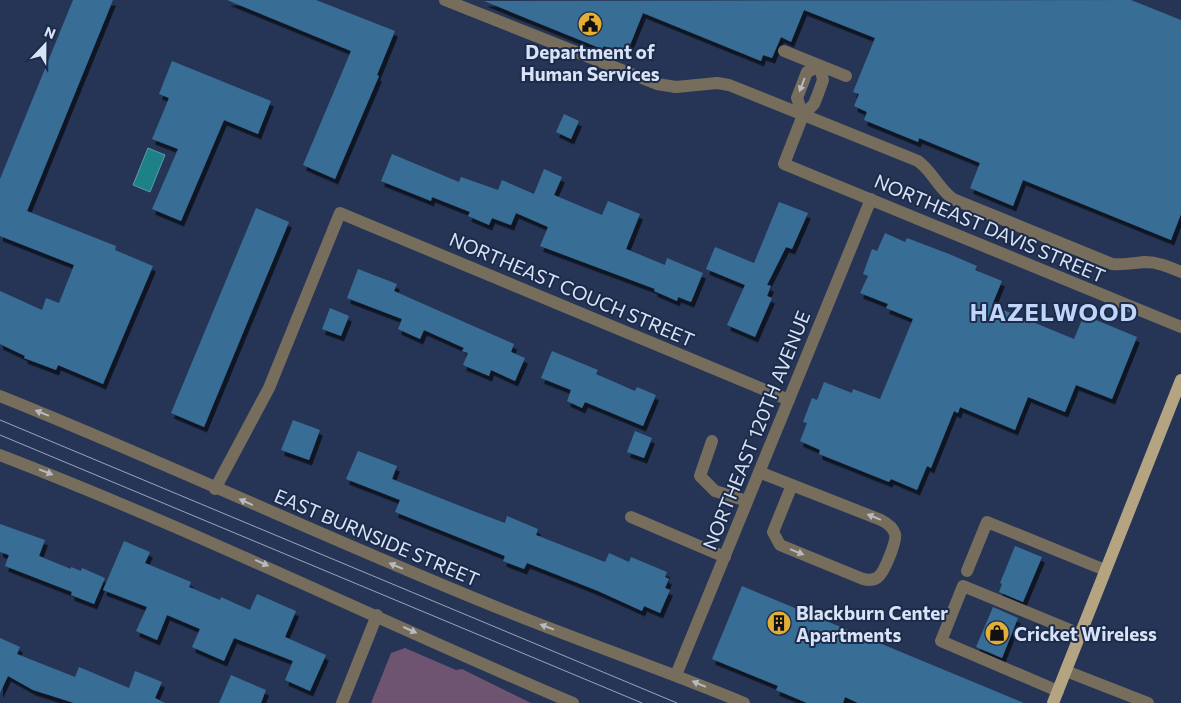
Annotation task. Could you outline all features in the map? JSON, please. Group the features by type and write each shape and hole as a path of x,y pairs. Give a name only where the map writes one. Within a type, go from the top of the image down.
{"main road":[{"path":"1053,703 1181,380"}],"street":[{"path":"445,0 657,84 676,87 717,82 729,85 918,161 930,170 941,190 953,199 1112,264 1127,266 1145,262 1160,264 1181,272"},
{"path":"784,51 846,76"},
{"path":"803,115 814,104 823,80 820,66"},
{"path":"803,115 797,98 807,72 820,66"},
{"name":"NORTHEAST DAVIS STREET","path":"803,115 784,164 1181,327"},
{"name":"NORTHEAST 120TH AVENUE","path":"676,675 871,199"},
{"name":"NORTHEAST COUCH STREET","path":"215,488 269,388 340,213 788,400"},
{"name":"EAST BURNSIDE STREET","path":"0,396 120,445 215,488 507,612 676,675 744,703"},
{"path":"712,441 700,476 715,491 748,501"},
{"path":"0,455 231,549 573,703"},
{"path":"759,472 792,485 889,524 896,538 883,572 872,580 863,579 780,545 773,532 792,485"},
{"path":"631,517 725,557"},
{"path":"967,571 987,522 1105,570"},
{"path":"1058,691 941,641 963,586 1080,634"},
{"path":"342,703 377,616"},
{"path":"1066,671 1148,703"}],"shaded area":[{"path":"148,148 165,155 150,192 133,185"},
{"path":"405,648 456,670 462,669 531,703 371,703 391,653"}],"building":[{"path":"73,0 113,0 27,211 116,246 115,250 153,266 103,384 58,365 56,370 24,358 25,356 0,344 0,291 42,310 46,298 59,303 74,265 0,236 0,179"},
{"path":"227,0 316,0 395,31 377,75 379,76 335,179 303,165 351,51"},
{"path":"1131,0 1181,20 1181,214 1171,240 1023,180 1013,206 970,188 980,163 919,138 918,142 864,120 867,112 854,106 859,94 853,92 875,38 804,10 791,42 781,37 772,58 763,55 761,61 643,13 626,55 604,46 602,49 484,1"},
{"path":"172,61 271,101 258,134 224,120 181,221 152,209 178,149 152,139 169,98 159,94"},
{"path":"564,114 579,121 571,139 556,132"},
{"path":"392,154 459,182 461,177 498,190 502,180 534,194 544,169 562,177 554,195 602,215 608,201 640,214 626,249 665,265 667,258 703,273 691,302 678,297 677,301 654,291 655,289 540,246 548,227 516,213 511,225 492,218 489,225 468,216 470,212 432,197 431,201 381,181"},
{"path":"779,202 808,213 792,249 786,247 767,285 771,286 767,296 772,298 755,337 727,325 745,285 706,269 715,247 754,263"},
{"path":"256,208 289,222 204,427 171,413"},
{"path":"885,233 905,242 907,238 949,254 977,266 975,270 1002,281 992,305 996,307 1074,339 1084,315 1137,337 1112,399 1076,385 1065,412 1028,397 1015,430 960,407 958,413 954,411 931,468 927,466 917,490 891,479 889,482 819,454 820,450 800,441 807,423 803,422 812,398 817,400 824,382 852,393 853,389 880,399 913,319 886,308 888,304 860,293 868,276 863,274 872,249 877,251"},
{"path":"358,269 397,284 394,291 514,344 511,352 525,358 515,381 491,370 489,376 463,365 468,353 462,351 464,348 424,330 420,339 398,329 402,319 347,298"},
{"path":"330,308 349,316 341,336 322,329"},
{"path":"552,351 598,370 596,374 635,391 637,387 656,395 643,426 585,402 582,408 567,401 571,390 541,378"},
{"path":"293,420 320,430 309,460 281,450"},
{"path":"635,431 652,438 644,458 627,452"},
{"path":"358,451 397,466 392,479 473,511 505,523 507,516 538,529 536,535 605,562 609,553 629,562 631,557 667,572 665,577 669,579 665,588 670,590 660,613 644,606 642,611 598,591 527,563 524,569 503,561 505,556 395,512 400,500 346,479"},
{"path":"0,524 45,540 39,556 71,569 71,567 81,571 82,568 105,578 94,604 71,595 72,592 5,566 9,555 0,552"},
{"path":"124,541 150,552 145,563 191,582 189,587 220,600 221,597 250,610 257,594 296,611 285,637 326,655 310,691 285,680 293,661 234,638 224,661 192,647 200,629 167,615 157,640 136,631 147,607 103,590"},
{"path":"1015,546 1042,557 1023,602 999,592 1002,584 1000,583"},
{"name":"Blackburn Center Apartments","path":"742,586 1024,703 858,703 845,697 843,703 807,703 776,690 778,686 712,659"},
{"name":"Cricket Wireless","path":"993,607 1018,618 1002,658 976,647"},
{"path":"0,638 20,647 17,654 75,677 79,667 129,688 135,671 162,682 155,698 165,703 74,703 33,690 8,676 0,693"},
{"path":"231,675 266,690 261,703 219,703"}],"tram line":[{"path":"0,420 677,703"},
{"path":"0,435 642,703"}],"place":[{"name":"Department of Human Services","path":"590,24"},
{"name":"Blackburn Center Apartments","path":"779,623"},
{"name":"Cricket Wireless","path":"997,633"}],"district":[{"name":"HAZELWOOD","path":"1054,311"}]}
